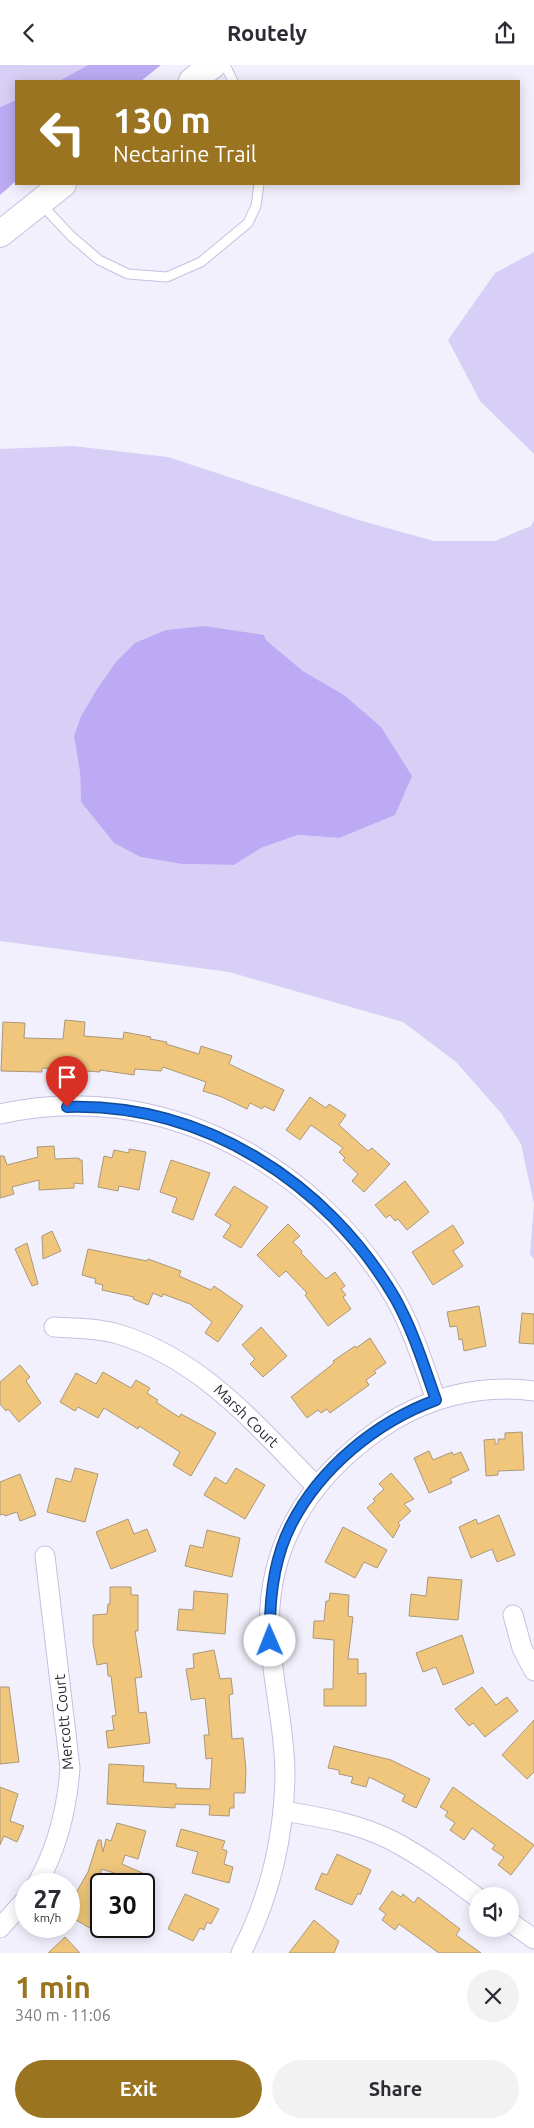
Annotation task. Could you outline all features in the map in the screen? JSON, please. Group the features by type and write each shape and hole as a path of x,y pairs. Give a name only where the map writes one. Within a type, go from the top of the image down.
{"main road":[{"path":"193,80 213,65"},
{"path":"0,234 62,185"}],"street":[{"path":"0,1114 48,1108 86,1107 118,1109 153,1115 212,1134 267,1163 324,1208 354,1240 378,1272 396,1299 411,1331 436,1400"},
{"name":"Marsh Court","path":"54,1327 97,1329 118,1334 145,1344 179,1361 236,1403 316,1486"},
{"path":"241,1953 266,1897 276,1859 283,1811 285,1773 269,1617 280,1552 290,1526 301,1506 316,1486 338,1463 364,1440 392,1420 436,1400 460,1393 492,1389 534,1391"},
{"name":"Mercott Court","path":"42,1873 61,1830 68,1796 70,1768 45,1556"},
{"path":"513,1615 522,1648 534,1671"},
{"path":"283,1811 324,1818 362,1828 390,1840 433,1865 469,1891"},
{"path":"0,1928 15,1911"},
{"path":"519,1928 534,1939"}],"lane":[{"path":"225,65 232,80"},
{"path":"39,203 71,235 100,260 128,274 167,277 201,262 248,223 256,206 259,185"}],"shaded area":[{"path":"0,65 88,65 61,80 15,80 15,100 0,107"},
{"path":"88,65 161,65 142,80 61,80"},
{"path":"15,100 15,182 0,195 0,107"},
{"path":"534,252 534,454 480,401 448,340 495,273"},
{"path":"73,446 168,457 362,521 434,541 495,541 531,526 534,520 534,1204 521,1144 501,1113 456,1062 403,1022 229,972 0,941 0,449","holes":["263,635 266,640 303,671 344,695 339,838 298,835 261,848 234,865 182,864 140,857 114,843 81,802 80,773 74,736 81,716 97,689"]},
{"path":"204,626 264,635 266,640 303,671 344,695 381,727 412,776 395,815 339,838 298,835 261,848 234,865 182,864 140,857 114,843 81,802 80,773 74,736 81,716 116,662 135,643 166,630"},
{"path":"534,1204 534,1259 530,1254"}],"building":[{"path":"65,1020 85,1022 84,1036 123,1039 124,1032 151,1037 150,1039 167,1042 166,1044 199,1054 201,1046 232,1056 229,1064 284,1090 274,1111 264,1106 262,1109 250,1103 247,1109 222,1097 203,1091 206,1082 163,1067 161,1071 135,1069 134,1075 100,1070 100,1072 42,1068 42,1072 1,1071 3,1022 25,1023 24,1038 63,1039"},
{"path":"310,1097 326,1108 329,1104 346,1115 339,1125 368,1151 372,1148 390,1164 364,1192 352,1181 358,1174 343,1160 345,1158 339,1152 343,1148 311,1125 300,1140 286,1130"},
{"path":"54,1146 55,1159 79,1158 79,1160 82,1160 83,1184 74,1183 74,1188 39,1190 39,1180 12,1187 14,1194 0,1198 0,1156 4,1156 7,1165 38,1157 37,1147"},
{"path":"129,1149 146,1152 139,1190 119,1186 118,1191 98,1187 104,1156 112,1158 114,1150 129,1153"},
{"path":"171,1160 210,1173 193,1220 172,1212 177,1198 160,1192"},
{"path":"405,1181 429,1212 407,1230 398,1219 395,1221 390,1215 386,1218 375,1205"},
{"path":"234,1186 268,1207 241,1248 223,1237 231,1225 215,1215"},
{"path":"288,1224 300,1236 293,1242 302,1251 301,1253 326,1279 335,1272 345,1286 341,1289 346,1295 343,1297 351,1309 328,1326 305,1295 307,1293 286,1271 279,1277 257,1255"},
{"path":"453,1225 464,1243 453,1251 463,1266 433,1285 412,1252"},
{"path":"52,1231 61,1251 43,1259 42,1236"},
{"path":"27,1243 38,1284 32,1286 15,1249"},
{"path":"88,1249 147,1261 148,1259 181,1271 179,1276 211,1290 214,1286 243,1306 218,1342 205,1333 212,1322 190,1304 163,1294 162,1297 153,1293 148,1305 133,1299 134,1297 102,1290 103,1285 95,1283 96,1279 82,1275"},
{"path":"479,1306 486,1346 464,1351 462,1339 459,1340 457,1326 450,1327 447,1312"},
{"path":"522,1313 534,1314 534,1344 519,1343"},
{"path":"261,1327 287,1356 263,1377 250,1364 255,1359 242,1345"},
{"path":"370,1338 386,1363 374,1371 376,1373 366,1380 369,1385 330,1413 327,1409 321,1413 318,1410 307,1418 291,1397 334,1363 333,1361"},
{"path":"20,1365 30,1377 26,1381 41,1403 19,1422 8,1409 6,1411 0,1404 0,1382"},
{"path":"103,1372 131,1388 136,1380 150,1388 147,1393 158,1400 156,1402 179,1417 181,1414 216,1433 191,1476 173,1465 180,1452 139,1426 138,1429 104,1408 98,1418 78,1407 75,1411 60,1402 76,1373 96,1384"},
{"path":"522,1432 524,1470 498,1471 498,1475 486,1476 484,1440 495,1439 495,1444 498,1444 498,1439 505,1439 505,1433"},
{"path":"429,1451 433,1460 452,1452 453,1455 461,1452 469,1470 450,1479 452,1483 429,1493 414,1458"},
{"path":"75,1468 98,1474 85,1522 47,1512 56,1478 71,1482"},
{"path":"236,1468 265,1485 245,1519 204,1495 215,1477 226,1484"},
{"path":"391,1473 414,1499 404,1504 411,1511 398,1523 400,1525 393,1538 367,1508 375,1501 373,1499 384,1489 379,1484"},
{"path":"20,1474 36,1515 20,1521 17,1512 5,1516 4,1514 0,1515 0,1482"},
{"path":"499,1515 515,1555 497,1562 492,1549 471,1558 459,1527 476,1519 478,1524"},
{"path":"128,1519 134,1534 147,1529 156,1551 111,1569 96,1532"},
{"path":"343,1527 387,1550 377,1568 364,1562 355,1578 325,1562"},
{"path":"207,1530 240,1538 232,1577 185,1566 190,1545 203,1548"},
{"path":"428,1577 462,1580 458,1620 409,1616 411,1594 426,1596"},
{"path":"110,1587 131,1587 131,1595 138,1595 138,1631 135,1631 142,1677 135,1678 139,1713 146,1712 150,1743 108,1748 106,1731 114,1730 112,1716 116,1715 111,1676 108,1676 107,1663 97,1665 93,1643 93,1615 107,1614 108,1604 110,1604"},
{"path":"194,1591 228,1594 225,1634 177,1630 179,1609 193,1610"},
{"path":"330,1593 349,1595 348,1616 353,1617 348,1659 358,1659 358,1674 366,1673 366,1706 324,1706 324,1689 333,1689 334,1640 313,1638 314,1621 324,1621 326,1601 329,1601"},
{"path":"462,1635 474,1673 443,1685 436,1667 423,1672 416,1653"},
{"path":"214,1650 220,1679 231,1678 233,1694 229,1695 232,1739 243,1738 246,1770 245,1793 234,1793 234,1808 230,1808 229,1816 209,1815 210,1805 175,1804 175,1808 107,1804 109,1764 144,1766 143,1782 176,1784 176,1788 210,1789 212,1758 206,1759 204,1735 209,1735 205,1698 191,1700 186,1669 194,1668 193,1654"},
{"path":"0,1687 9,1687 19,1762 0,1764"},
{"path":"482,1687 496,1705 507,1697 518,1711 485,1737 473,1723 469,1726 455,1709"},
{"path":"534,1720 534,1772 527,1779 502,1755"},
{"path":"334,1746 391,1760 430,1779 416,1808 402,1801 405,1795 369,1777 366,1787 351,1783 353,1777 339,1774 339,1770 328,1768"},
{"path":"0,1787 18,1794 10,1821 24,1826 17,1842 4,1836 0,1845"},
{"path":"453,1787 534,1845 511,1875 498,1865 504,1857 492,1849 495,1845 472,1828 464,1840 450,1830 455,1823 445,1816 448,1812 440,1807"},
{"path":"117,1823 146,1831 138,1859 125,1855 122,1864 142,1873 114,1873 101,1869 101,1873 90,1873 90,1928 80,1922 80,1886 88,1872 98,1840 101,1840 103,1852 106,1839 111,1841"},
{"path":"181,1829 225,1841 222,1849 227,1851 224,1864 233,1867 229,1883 192,1873 198,1852 176,1846"},
{"path":"337,1854 371,1870 360,1895 358,1893 352,1905 315,1889 322,1873 327,1875"},
{"path":"392,1891 401,1897 403,1894 414,1903 418,1897 460,1929 456,1935 481,1953 439,1953 399,1924 395,1930 382,1920 386,1914 379,1909"},
{"path":"185,1894 219,1909 211,1924 207,1922 204,1930 200,1928 193,1941 168,1929"},
{"path":"314,1920 339,1941 334,1953 289,1953"},
{"path":"66,1938 80,1953 48,1953"}],"route":[{"path":"67,1107 118,1109 179,1122 212,1134 244,1149 267,1163 324,1208 354,1240 396,1299 411,1331 436,1400 392,1420 364,1440 316,1486 301,1506 290,1526 280,1552 269,1617 270,1641"}]}
